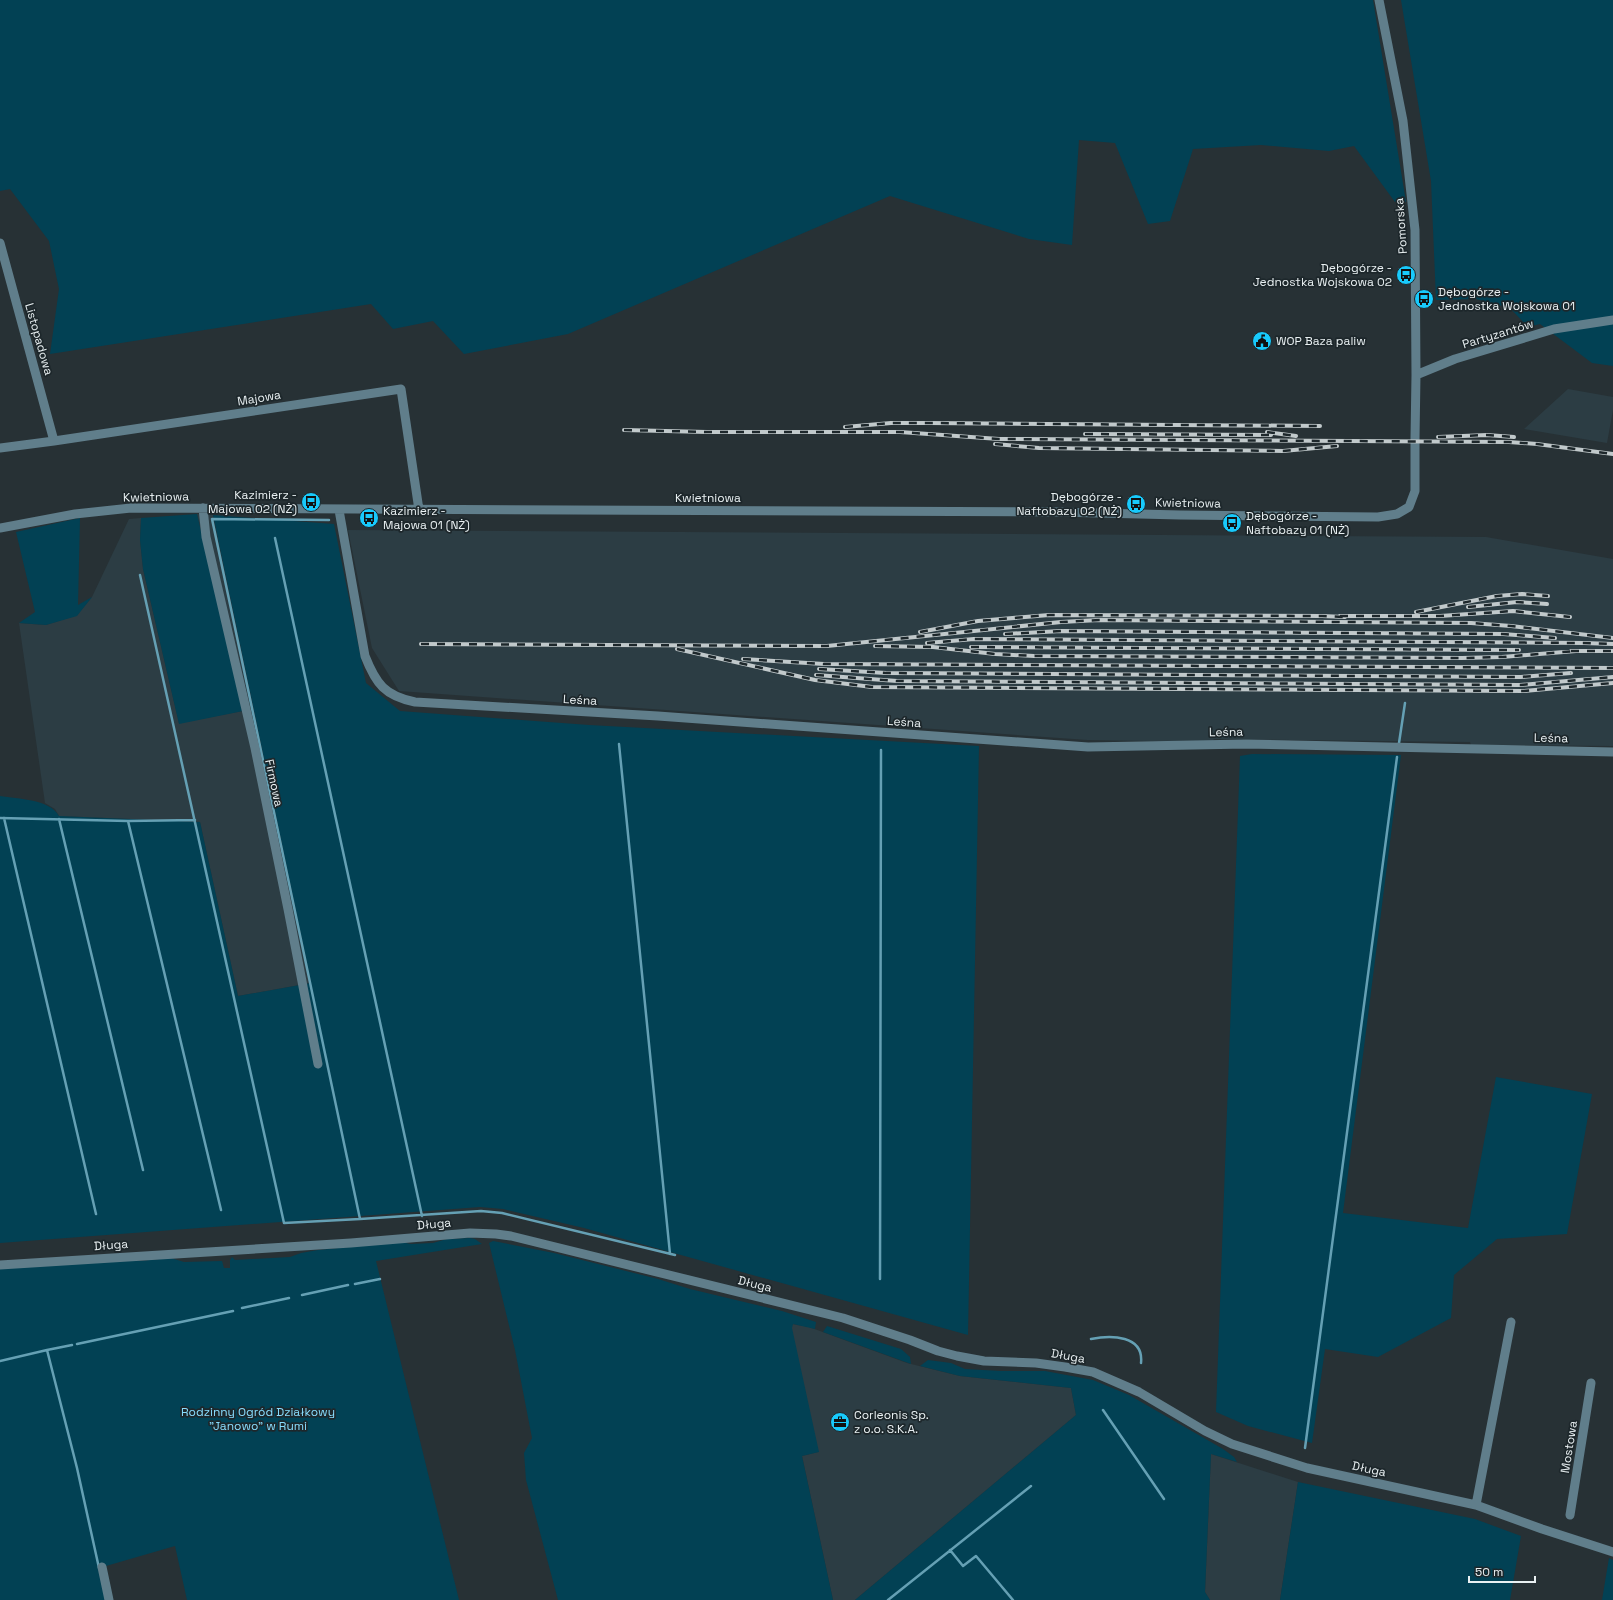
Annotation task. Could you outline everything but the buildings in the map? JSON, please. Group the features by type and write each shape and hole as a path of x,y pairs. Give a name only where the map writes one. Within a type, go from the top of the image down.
{"street":[{"name":"Pomorska","path":"1379,0 1403,121 1415,230 1415,491 1412,502"},
{"name":"Listopadowa","path":"0,243 54,442"},
{"name":"Partyzantów","path":"1416,374 1455,359 1554,329 1613,320"},
{"name":"Majowa","path":"0,448 54,442 401,389 419,510"},
{"name":"Kwietniowa","path":"0,528 75,514 117,510 203,508 339,510 1058,512 1378,517 1389,516 1403,511 1409,507 1412,502"},
{"name":"Firmowa","path":"203,508 206,537 255,748 318,1064"},
{"name":"Leśna","path":"339,510 365,656 372,674 380,686 390,695 402,700 658,716 1088,747 1246,744 1613,752"},
{"name":"Długa","path":"0,1265 351,1243 470,1233 496,1234 582,1253 843,1318 910,1340 938,1351 957,1356 984,1360 1036,1363 1093,1372 1139,1392 1206,1431 1232,1444 1308,1468 1476,1505 1542,1529 1613,1552"},
{"path":"1476,1505 1512,1322"},
{"name":"Mostowa","path":"1570,1515 1591,1383"},
{"path":"102,1567 109,1600"}],"shaded area":[{"path":"1568,389 1613,397 1613,410 1607,443 1524,429"},
{"path":"197,514 213,515 311,983 238,996 200,822 59,816 55,809 45,803 19,623 46,625 77,615 92,597 129,519 141,518 140,540 143,569 179,723 243,711"},
{"path":"348,530 1486,537 1613,559 1613,746 1471,745 1470,742 1214,739 1212,742 1088,740 399,691 372,648"},
{"path":"792,1324 809,1327 907,1363 960,1376 1071,1388 1076,1415 855,1600 833,1600 802,1456 818,1452 791,1328"},
{"path":"1211,1454 1298,1482 1280,1600 1210,1600 1205,1592"}],"green space":[{"path":"0,0 1373,0 1406,202 1395,202 1354,146 1329,151 1261,145 1193,149 1170,221 1148,224 1115,143 1079,140 1072,245 1029,239 890,196 568,334 464,354 433,321 393,329 371,304 50,354 59,289 49,241 10,189 0,191"},
{"path":"1401,0 1613,0 1613,366 1592,363 1540,324 1528,327 1510,308 1476,299 1436,300 1431,181"},
{"path":"197,514 243,711 179,724 143,569 140,540 141,518"},
{"path":"213,515 334,524 366,683 400,711 589,725 979,746 968,1335 584,1228 503,1209 480,1207 0,1243 0,796 41,803 55,810 59,816 200,822 238,996 311,983"},
{"path":"80,518 78,605 92,597 77,616 46,625 19,623 35,612 16,532"},
{"path":"1252,754 1401,755 1343,1213 1468,1228 1496,1077 1592,1094 1567,1234 1497,1239 1454,1275 1451,1318 1378,1357 1325,1349 1312,1443 1248,1426 1216,1412 1240,756"},
{"name":"Rodzinny Ogród Działkowy \"Janowo\" w Rumi","path":"447,1239 475,1239 482,1244 376,1261 459,1600 187,1600 175,1546 106,1566 113,1600 0,1600 0,1269 121,1259 140,1261 171,1258 184,1262 222,1261 224,1268 230,1268 230,1260 232,1257 235,1260 290,1257 301,1253 318,1250 401,1242 411,1244 433,1243"},
{"path":"493,1241 554,1253 658,1279 690,1289 782,1311 816,1322 815,1329 793,1324 792,1328 819,1452 802,1456 833,1600 558,1600 526,1480 524,1453 532,1438 515,1350 489,1243"},
{"path":"827,1326 901,1349 910,1357 911,1364 823,1332"},
{"path":"928,1360 951,1363 965,1369 1045,1371 1093,1380 1129,1395 1223,1449 1234,1457 1237,1462 1211,1454 1205,1592 1210,1600 855,1600 1076,1415 1071,1388 960,1376 920,1366"},
{"path":"1298,1482 1475,1519 1521,1536 1510,1600 1280,1600"},
{"path":"1609,1558 1613,1560 1613,1600 1602,1600"}],"waterway":[{"path":"140,575 284,1223 360,1219 212,519 329,520"},
{"path":"275,538 422,1216"},
{"path":"1399,743 1405,703"},
{"path":"619,744 670,1254"},
{"path":"880,1279 881,750"},
{"path":"1305,1448 1397,757"},
{"path":"0,818 128,821 195,820"},
{"path":"4,818 96,1214"},
{"path":"59,819 143,1170"},
{"path":"128,821 221,1210"},
{"path":"360,1219 481,1211 502,1213 675,1255"},
{"path":"355,1284 380,1279"},
{"path":"302,1295 348,1285"},
{"path":"242,1308 289,1298"},
{"path":"77,1344 233,1311"},
{"path":"1091,1339 1116,1337 1132,1342 1141,1354 1141,1363"},
{"path":"72,1345 47,1350 77,1468 99,1568"},
{"path":"0,1361 47,1350"},
{"path":"1103,1410 1164,1499"},
{"path":"888,1600 1031,1486"},
{"path":"950,1550 963,1566 976,1556 1013,1600"}],"railway":[{"path":"845,427 891,423 1320,426"},
{"path":"624,430 707,432 900,432 999,439 1509,442 1537,444 1613,454"},
{"path":"1267,432 1296,436"},
{"path":"1085,434 1271,435"},
{"path":"1438,437 1487,435 1514,437"},
{"path":"995,444 1039,448 1283,451 1337,446"},
{"path":"1416,612 1497,596 1522,594 1548,596"},
{"path":"1468,607 1517,602 1547,604"},
{"path":"1340,616 1440,616 1513,611 1570,617"},
{"path":"920,632 978,621 1049,615 1345,617"},
{"path":"421,644 827,646 1061,622 1099,620 1471,623 1511,626 1613,638"},
{"path":"1005,634 1061,631 1503,634 1555,638"},
{"path":"927,643 974,639 1613,644"},
{"path":"875,646 933,647 995,654 1034,656 1462,658 1502,657 1576,651"},
{"path":"971,647 1519,650"},
{"path":"677,649 815,680 872,687 1524,691 1613,683"},
{"path":"1571,651 1613,651"},
{"path":"743,659 824,664 1613,668"},
{"path":"819,669 886,673 1521,677 1571,673"},
{"path":"816,675 897,681 1520,685 1613,677"}],"place":[{"name":"Dębogórze - Jednostka Wojskowa 02","path":"1406,275"},
{"name":"Dębogórze - Jednostka Wojskowa 01","path":"1424,299"},
{"name":"WOP Baza paliw","path":"1262,341"},
{"name":"Kazimierz - Majowa 02 (NŻ)","path":"311,502"},
{"name":"Dębogórze - Naftobazy 02 (NŻ)","path":"1136,504"},
{"name":"Kazimierz - Majowa 01 (NŻ)","path":"369,518"},
{"name":"Dębogórze - Naftobazy 01 (NŻ)","path":"1232,523"},
{"name":"Corleonis Sp. z o.o. S.K.A.","path":"840,1422"}]}
